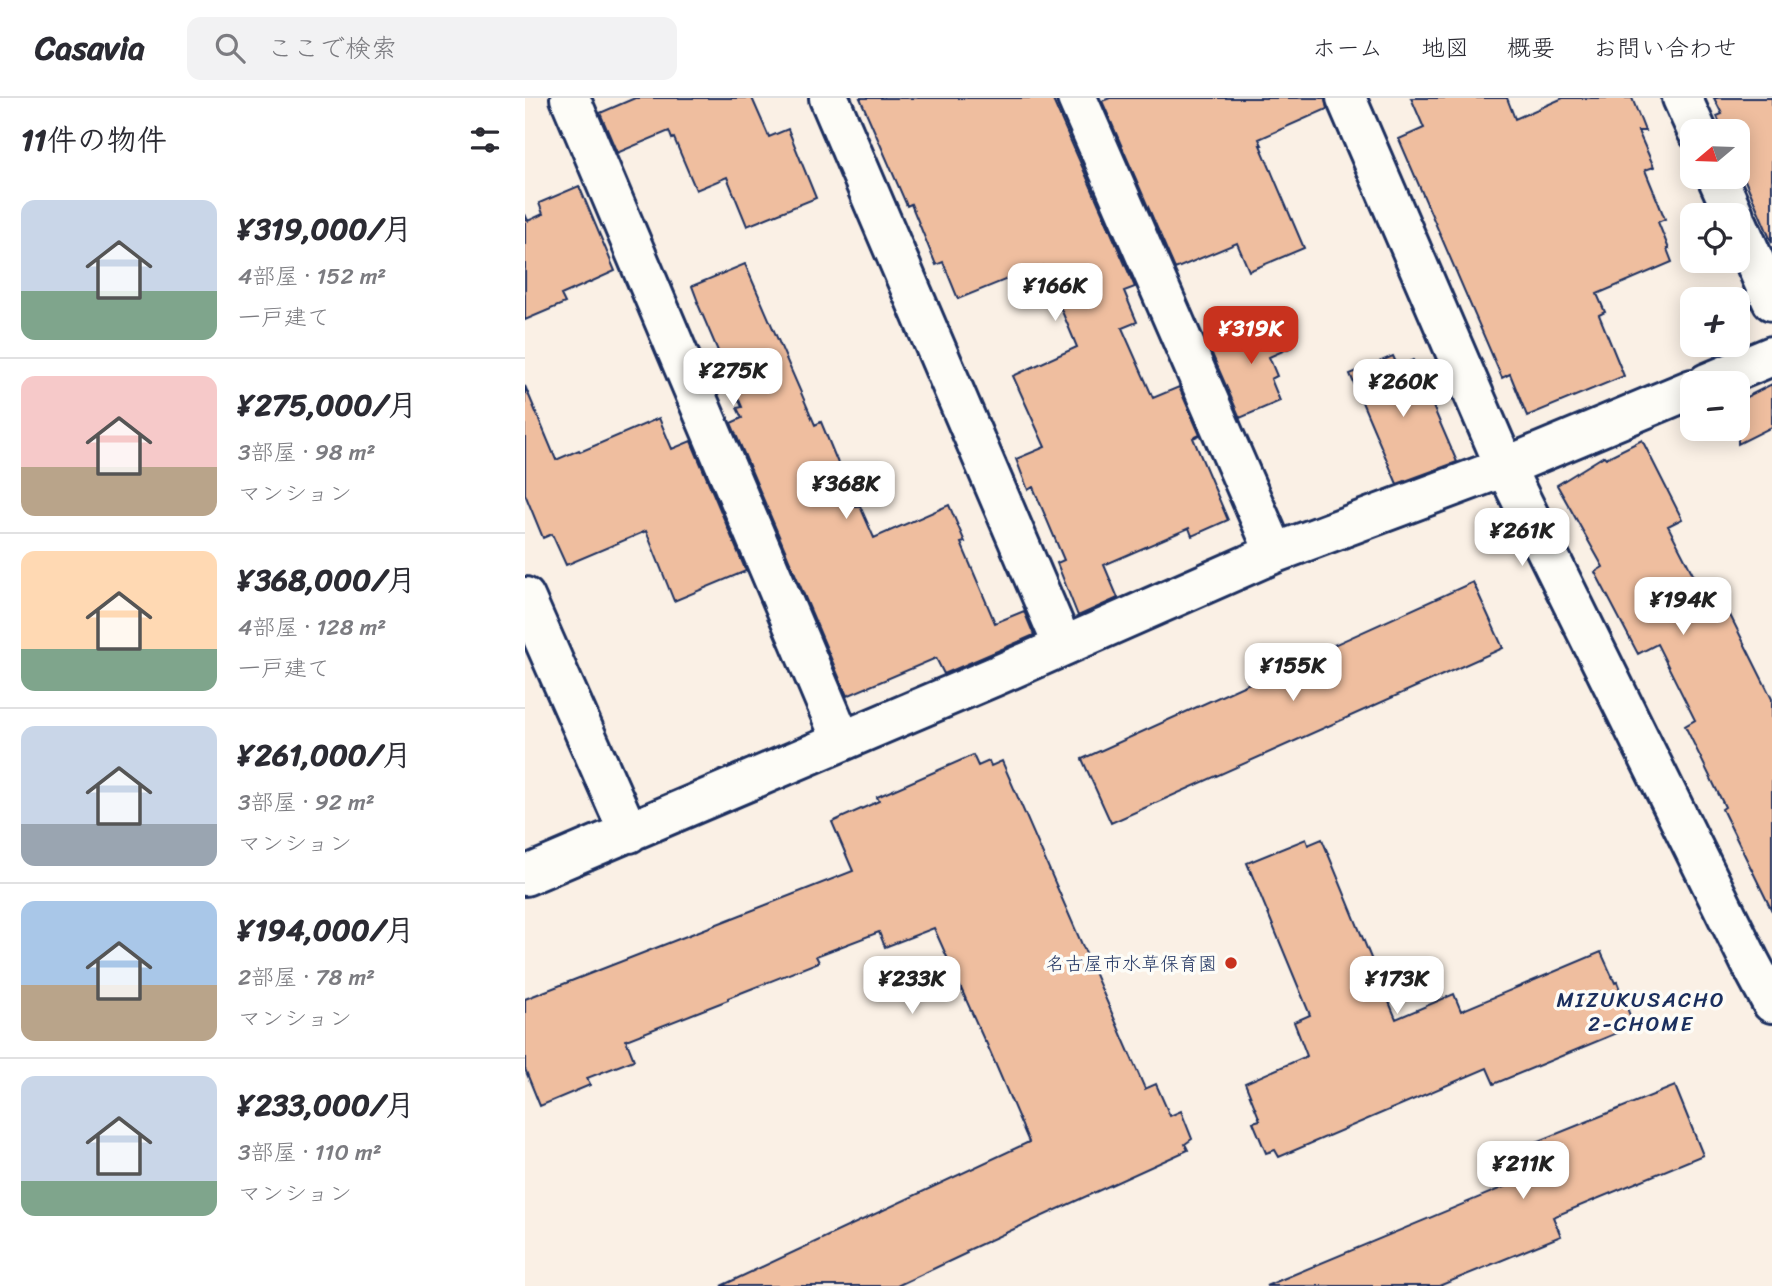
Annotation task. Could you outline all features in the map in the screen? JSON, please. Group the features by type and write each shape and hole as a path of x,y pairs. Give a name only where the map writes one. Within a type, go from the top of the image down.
{"street":[{"path":"570,98 842,741"},
{"path":"829,98 1063,646"},
{"path":"1077,98 1275,553"},
{"path":"1346,98 1505,467 1772,1003"},
{"path":"1682,98 1692,119"},
{"path":"1750,251 1772,301"},
{"path":"1736,371 1772,356"},
{"path":"525,876 1275,553 1505,467 1680,395"},
{"path":"525,597 629,833"}],"building":[{"path":"635,98 752,98 769,137 788,129 816,198 747,226 727,177 696,190 669,131 617,153 600,113"},
{"path":"860,98 1052,98 1135,287 1124,291 1137,322 1122,328 1153,398 1179,387 1200,435 1193,438 1228,520 1192,536 1189,528 1104,565 1118,598 1078,616 1057,563 1064,560 1033,487 1028,490 1016,459 1045,447 1013,376 1077,347 1043,266 958,299 943,262 936,265 911,204 907,206"},
{"path":"1110,98 1325,98 1327,109 1259,139 1304,248 1249,271 1237,243 1175,269 1102,101"},
{"path":"1411,98 1507,98 1515,119 1563,98 1632,98 1645,131 1638,131 1654,167 1645,170 1665,219 1658,222 1672,262 1597,294 1605,312 1599,315 1624,376 1527,416 1510,374 1502,378 1399,139 1424,128"},
{"path":"1714,98 1772,98 1772,243 1749,189 1750,119 1718,119 1717,116 1722,114"},
{"path":"579,186 615,271 561,295 565,303 525,320 525,214 528,221 543,214 539,203"},
{"path":"745,264 815,425 821,422 856,507 860,506 874,538 949,505 965,542 961,543 995,623 1024,611 1034,635 944,674 936,658 847,696 731,423 742,418 737,408 742,407 692,286"},
{"path":"1279,317 1292,347 1269,357 1277,376 1271,379 1280,401 1240,418 1209,347"},
{"path":"1393,356 1398,367 1413,360 1457,462 1397,484 1350,374"},
{"path":"1772,384 1772,427 1750,438 1750,395"},
{"path":"525,386 556,460 659,418 672,449 691,441 746,571 674,601 646,531 566,565 552,534 543,538 525,494"},
{"path":"1642,440 1682,519 1668,526 1717,621 1730,615 1772,699 1772,911 1685,726 1695,720 1657,644 1638,654 1595,572 1603,567 1557,485 1604,456 1606,458"},
{"path":"1473,582 1503,648 1111,823 1082,759"},
{"path":"973,755 978,766 989,761 991,766 1002,761 1145,1089 1156,1084 1170,1116 1181,1111 1192,1139 1185,1144 1188,1150 966,1251 967,1253 897,1286 721,1286 1029,1142 934,928 885,947 879,932 816,956 819,962 626,1040 634,1060 587,1078 590,1085 540,1106 525,1069 525,999 853,871 832,822 879,801 877,797"},
{"path":"1306,839 1308,845 1322,839 1396,1019 1454,994 1461,1011 1601,952 1615,983 1617,982 1634,1026 1494,1084 1487,1068 1279,1157 1275,1150 1266,1153 1253,1122 1260,1120 1245,1083 1307,1056 1294,1022 1310,1015 1247,863"},
{"path":"1675,1086 1703,1155 1553,1217 1561,1236 1439,1286 1266,1286 1540,1172 1529,1145"}],"place":[{"name":"名古屋市水草保育園","path":"1231,963"}],"district":[{"name":"MIZUKUSACHO 2-CHOME","path":"1641,1012"}]}
